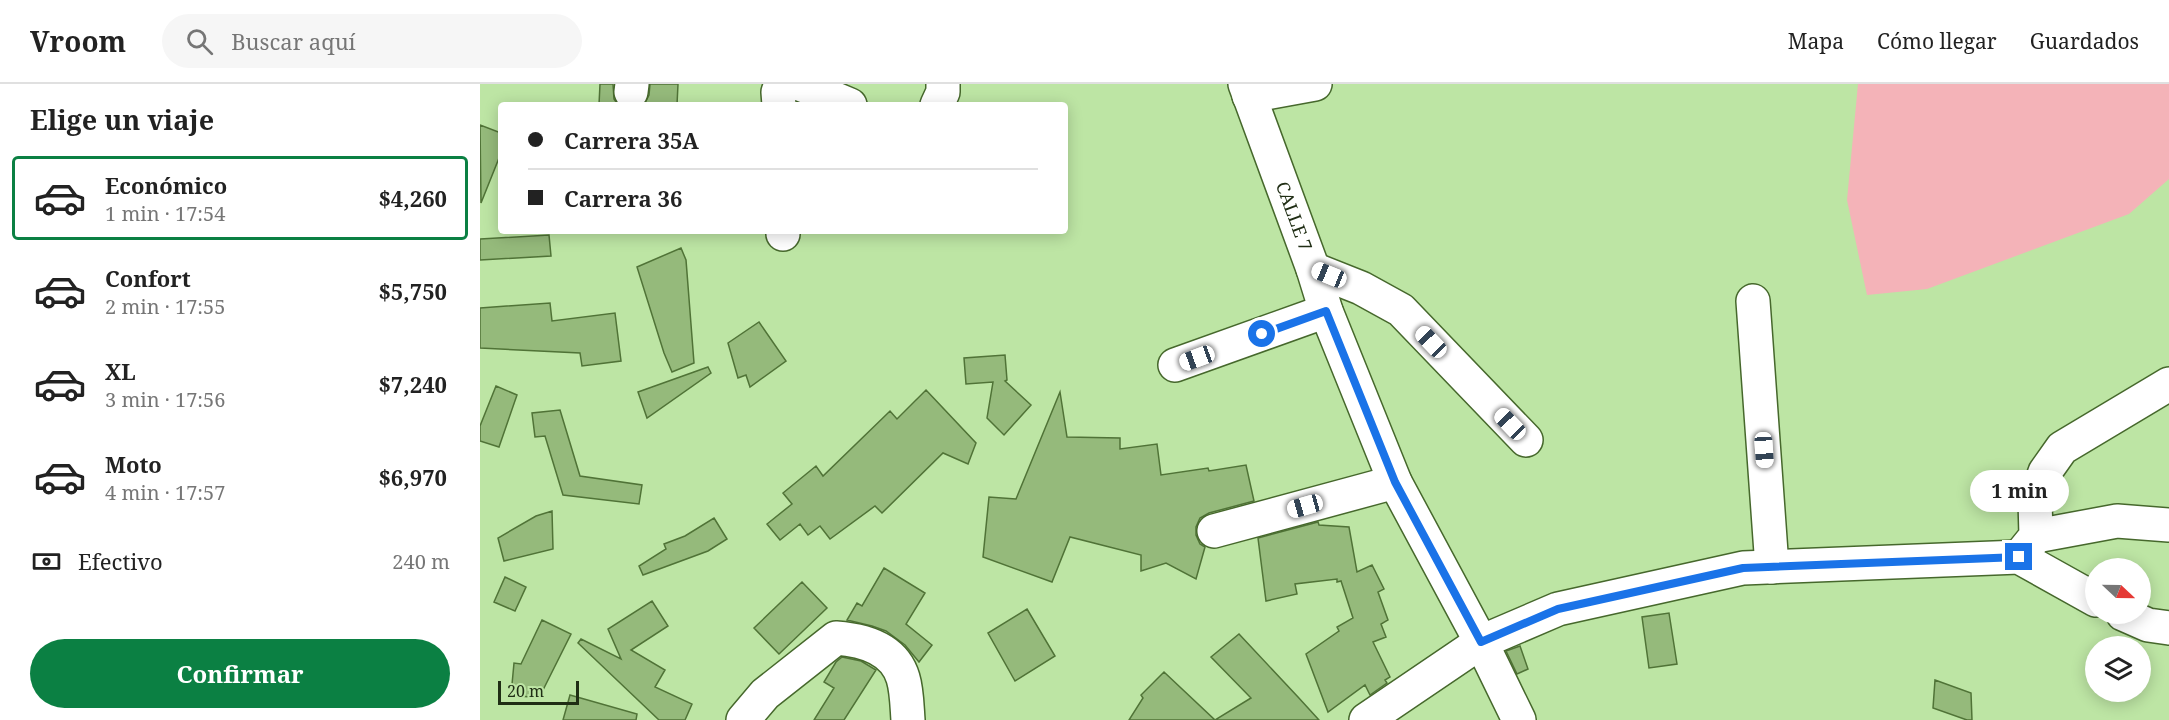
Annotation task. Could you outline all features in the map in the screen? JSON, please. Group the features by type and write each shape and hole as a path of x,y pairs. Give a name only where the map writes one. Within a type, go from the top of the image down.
{"street":[{"path":"779,102 778,92 781,84"},
{"path":"800,84 843,102"},
{"path":"939,102 943,84"},
{"path":"1247,90 1315,84"},
{"name":"CALLE 7","path":"1247,90 1313,269 1326,311 1395,482 1481,642 1519,720"},
{"path":"1313,269 1361,288 1401,310 1526,440"},
{"path":"1753,301 1772,567"},
{"path":"1176,365 1326,311"},
{"path":"2027,546 2035,500 2045,472 2062,448 2167,388"},
{"path":"1214,531 1395,482"},
{"path":"1366,720 1481,642 1558,609 1743,568 2027,546 2117,521 2169,525"},
{"path":"2027,546 2085,591"},
{"path":"2146,624 2169,628"},
{"path":"742,720 765,694 836,638 871,644 892,658 903,678 908,720"}],"shaded area":[{"path":"1858,84 2169,84 2169,179 2129,214 1927,289 1867,295 1847,200"}],"building":[{"path":"600,84 613,84 616,102 599,102"},
{"path":"650,84 678,84 677,102 646,102"},
{"path":"480,125 498,132 498,160 481,203"},
{"path":"549,235 551,256 480,260 480,239"},
{"path":"681,248 686,260 694,363 672,372 637,267"},
{"path":"550,303 552,321 615,313 621,361 582,366 580,353 480,348 480,308"},
{"path":"759,322 786,361 750,387 746,375 738,378 728,343"},
{"path":"1005,355 1007,380 1005,381 1031,405 1004,435 987,418 993,382 966,384 964,358"},
{"path":"708,367 711,373 647,418 638,392"},
{"path":"496,386 517,395 499,447 480,441 480,426"},
{"path":"926,390 976,443 968,464 943,453 882,513 875,506 830,539 820,526 808,535 800,524 780,540 767,524 792,504 783,493 816,466 823,476 890,411 897,419"},
{"path":"1060,392 1067,437 1120,438 1120,449 1157,444 1161,475 1246,465 1254,501 1209,513 1200,518 1196,527 1196,535 1200,544 1205,547 1196,579 1166,563 1141,571 1141,555 1070,537 1052,582 983,557 989,497 1016,499"},
{"path":"560,410 580,476 642,485 639,504 563,495 545,436 535,437 532,413"},
{"path":"552,511 553,549 504,561 498,538 536,516"},
{"path":"714,518 727,539 708,551 643,575 639,566 666,549 664,544 685,536"},
{"path":"1318,522 1319,525 1349,527 1357,572 1372,565 1384,589 1378,592 1388,620 1381,624 1386,637 1373,642 1390,677 1385,680 1387,683 1370,695 1365,685 1328,712 1306,654 1339,631 1337,627 1353,618 1341,581 1337,582 1337,579 1295,584 1297,594 1266,601 1258,538"},
{"path":"884,568 925,593 906,624 932,645 919,662 905,645 886,631 847,620 857,603 862,606"},
{"path":"505,577 526,587 515,611 494,602"},
{"path":"802,582 827,608 779,654 754,628"},
{"path":"652,601 668,626 631,650 665,670 655,687 692,704 685,720 659,720 578,643 581,639 621,659 608,629"},
{"path":"1027,609 1055,656 1015,681 988,633"},
{"path":"1669,613 1677,664 1649,668 1642,617"},
{"path":"542,620 571,634 539,698 511,695 514,663 521,664"},
{"path":"1239,634 1319,720 1215,720 1251,698 1211,657"},
{"path":"1520,646 1528,669 1517,674 1506,651"},
{"path":"842,657 861,661 876,670 844,720 814,720 834,688 824,682 836,662"},
{"path":"1164,672 1215,720 1129,720 1143,698 1141,695"},
{"path":"1935,680 1971,693 1972,720 1933,708"},
{"path":"570,695 637,714 636,720 563,720"}],"route":[{"path":"1262,334 1326,311 1395,482 1481,642 1558,609 1743,568 2019,557"}]}
